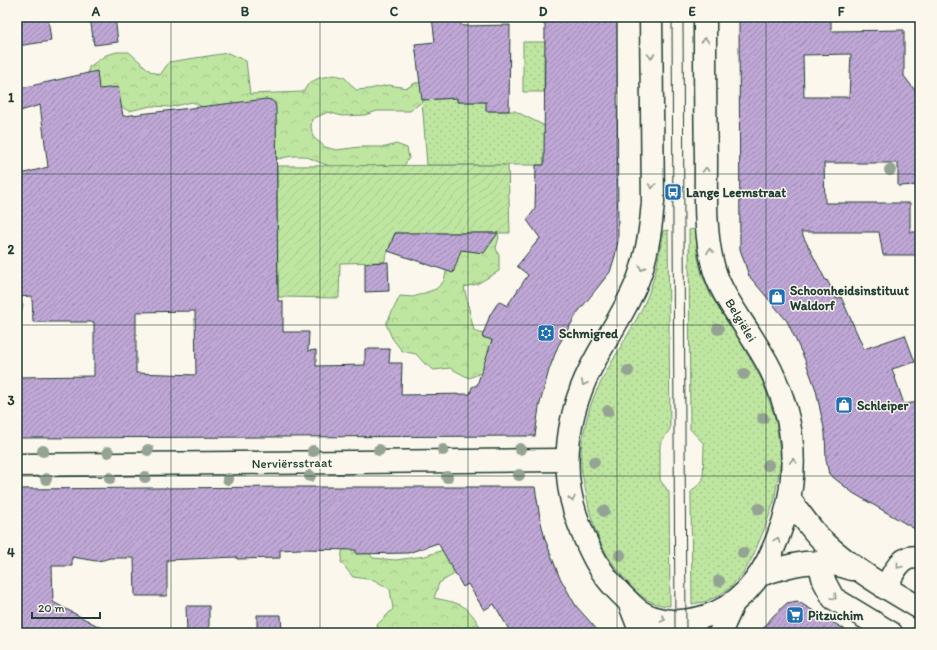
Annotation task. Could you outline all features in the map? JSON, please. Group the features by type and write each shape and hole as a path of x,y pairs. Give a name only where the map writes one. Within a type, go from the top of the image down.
{"street":[{"name":"Belgiëlei","path":"651,17 653,202 651,230 647,252 638,279 626,305 594,361 580,390 570,426 567,460 568,485 575,514 586,544 599,569 614,588 638,610 650,617 681,621 701,618 734,602 760,575 772,552 783,523 790,500 793,472 792,439 781,394 773,374 722,288 714,270 709,243 706,209 705,17"},
{"name":"Nerviërsstraat","path":"17,465 567,460"},
{"path":"790,500 813,531 860,572 920,608"},
{"path":"885,588 899,564 912,556 920,558"},
{"path":"760,575 789,565 819,562 835,564 860,572"},
{"path":"819,562 824,581 833,598 891,633"},
{"name":"Belgiëlei","path":"629,602 641,633"},
{"name":"Belgiëlei","path":"720,633 734,602"}],"green space":[{"path":"523,42 547,42 547,53 544,53 544,92 523,92"},
{"path":"117,52 129,52 150,71 160,75 169,62 228,53 246,61 250,94 303,92 309,83 319,78 334,75 344,77 356,90 389,85 407,88 415,83 426,82 430,96 410,111 377,111 365,115 342,116 328,112 312,119 311,127 313,137 325,147 336,150 360,147 386,147 396,144 407,148 409,158 401,170 382,165 343,170 305,156 292,156 272,160 211,111 192,102 171,107 151,106 129,111 106,99 87,79 89,67 106,55"},
{"path":"457,98 458,102 487,102 486,111 515,111 545,126 548,165 427,165 422,100"},
{"path":"508,165 510,233 395,233 384,262 340,263 339,298 278,297 277,166"},
{"path":"468,224 495,227 499,237 496,248 499,256 499,271 477,284 464,287 474,331 496,338 489,374 481,373 469,378 450,368 434,370 425,364 416,354 402,351 392,338 386,324 400,296 413,297 436,289 444,281 454,238"},
{"path":"696,229 697,253 702,275 711,296 744,348 763,382 776,421 781,460 774,502 753,556 744,572 731,587 716,597 704,602 692,604 691,492 703,480 704,444 690,429 689,230"},
{"path":"668,230 670,429 660,444 660,480 669,492 670,606 652,602 638,593 608,557 599,540 592,521 581,459 581,447 585,426 594,397 643,307 651,287 663,231"},
{"path":"17,296 23,305 17,324"},
{"path":"343,544 365,548 373,558 396,560 425,556 458,545 463,569 439,583 434,598 463,606 477,621 482,630 481,633 379,633 377,625 393,609 390,589 374,580 353,577 341,562"}],"building":[{"path":"17,17 48,17 51,41 17,46"},
{"path":"90,17 115,17 118,42 94,45"},
{"path":"432,17 453,17 463,26 510,25 509,111 486,111 486,102 457,102 457,98 422,100 415,44 435,42"},
{"path":"531,17 617,17 618,241 610,272 578,312 558,346 549,370 539,407 535,436 17,438 17,377 94,376 94,322 33,322 32,296 17,297 17,175 48,167 40,105 17,112 17,89 97,71 99,89 118,87 123,116 267,99 271,100 275,103 276,108 278,301 283,301 283,332 309,332 308,351 316,350 316,366 365,365 365,349 390,349 389,363 402,363 401,395 470,394 472,387 477,385 492,340 482,337 490,315 499,301 507,306 528,275 517,266 540,238 527,220 535,209 536,165 544,165 545,25","holes":["195,311 196,375 136,373 136,312"]},
{"path":"739,17 831,17 831,31 904,30 904,76 917,93 918,163 920,163 920,185 898,186 898,163 824,163 825,203 910,203 910,232 920,232 920,255 883,255 879,232 801,232 837,299 841,297 864,349 905,335 915,362 892,369 904,404 920,402 920,532 853,493 829,474 826,460 825,433 816,390 805,360 787,321 749,276 740,249","holes":["851,54 849,97 804,97 803,55"]},
{"path":"395,233 498,233 484,253 461,250 453,273 388,251"},
{"path":"388,262 389,291 365,292 365,263"},
{"path":"535,487 545,539 559,576 576,606 600,633 511,633 494,604 484,610 468,584 463,587 438,543 408,553 356,554 356,550 300,549 280,550 280,558 237,559 237,557 167,560 167,596 135,596 134,558 110,558 96,561 72,557 72,566 52,566 53,602 111,633 17,633 17,489"},
{"path":"797,601 851,633 760,633 773,616 787,603"},
{"path":"186,606 209,606 209,633 187,633"},
{"path":"257,615 281,615 282,633 257,633"}],"tram line":[{"path":"672,17 675,633"},
{"path":"683,17 686,633"}],"place":[{"name":"Lange Leemstraat","path":"673,192"},
{"name":"Schoonheidsinstituut Waldorf","path":"777,297"},
{"name":"Schmigred","path":"546,333"},
{"name":"Schleiper","path":"844,405"},
{"name":"Pitzuchim","path":"795,615"}]}
